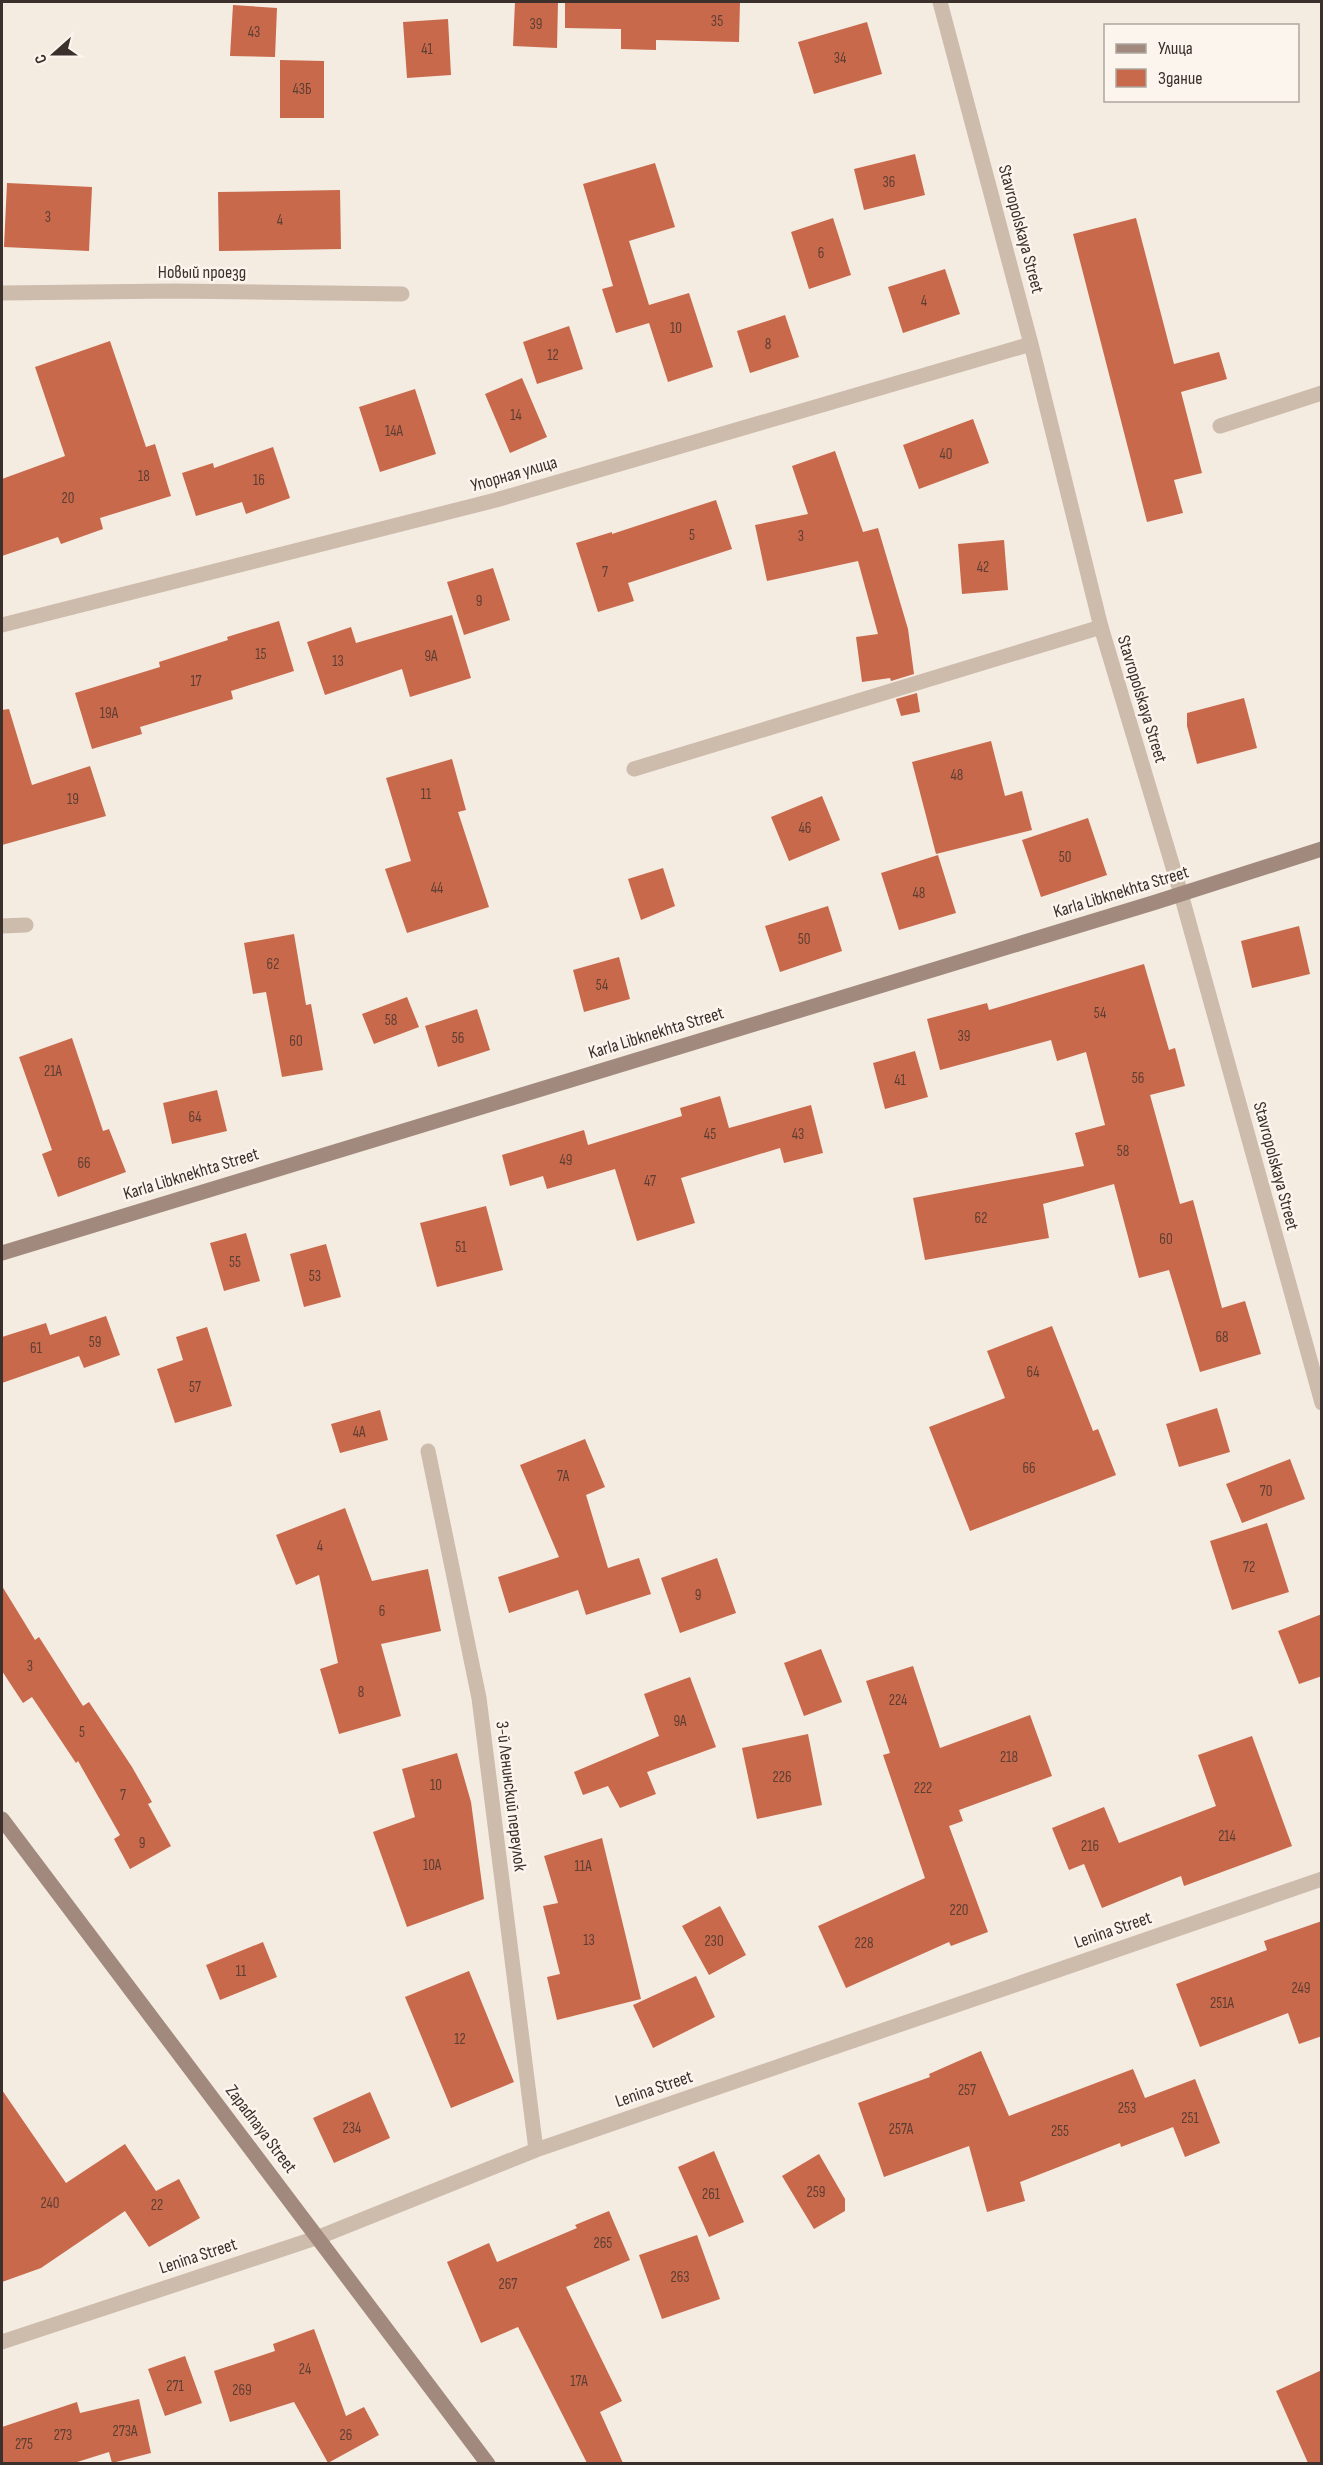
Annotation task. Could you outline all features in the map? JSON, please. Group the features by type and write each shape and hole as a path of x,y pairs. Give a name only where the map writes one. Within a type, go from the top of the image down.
{"main road":[{"name":"Karla Libknekhta Street","path":"2,1253 1322,849"},
{"name":"Zapadnaya Street","path":"2,1819 488,2463"}],"street":[{"name":"Stavropolskaya Street","path":"940,2 1031,344 1101,627 1181,894 1322,1403"},
{"name":"Новый проезд","path":"2,293 186,291 402,294"},
{"name":"Упорная улица","path":"2,625 496,500 1031,344"},
{"path":"1220,426 1322,393"},
{"path":"634,769 1101,627"},
{"path":"2,926 26,925"},
{"name":"3-й Ленинский переулок","path":"428,1451 479,1698 536,2150"},
{"name":"Lenina Street","path":"2,2342 319,2237 536,2150 1322,1879"}],"building":[{"path":"515,2 558,2 557,48 513,46"},
{"path":"565,2 740,2 739,42 656,40 656,50 621,49 621,29 565,28"},
{"path":"233,5 277,8 275,57 230,56"},
{"path":"448,19 451,75 407,78 403,22"},
{"path":"867,22 882,74 814,94 798,42"},
{"path":"280,60 324,61 324,118 280,118"},
{"path":"915,154 925,195 864,210 854,169"},
{"path":"655,163 675,227 629,241 649,305 689,293 713,367 668,382 649,323 616,333 602,289 613,286 583,184"},
{"path":"7,183 92,187 89,251 4,247"},
{"path":"340,190 341,249 219,251 218,192"},
{"path":"833,218 851,275 809,289 791,232"},
{"path":"1136,218 1174,364 1219,352 1227,379 1181,392 1202,473 1174,480 1183,513 1147,522 1073,234"},
{"path":"945,269 960,314 903,333 888,287"},
{"path":"785,315 799,357 750,373 737,331"},
{"path":"569,326 583,369 537,384 523,342"},
{"path":"110,341 146,447 155,444 171,496 100,518 103,529 61,544 58,537 2,556 2,479 65,456 35,367"},
{"path":"522,378 547,437 510,453 485,394"},
{"path":"415,389 436,454 380,472 359,407"},
{"path":"973,419 989,463 919,489 903,445"},
{"path":"273,447 290,498 246,514 242,502 196,516 182,473 213,463 214,468"},
{"path":"835,451 863,532 878,528 908,629 914,674 891,681 890,678 862,682 856,637 878,634 858,561 767,581 755,525 808,514 792,466"},
{"path":"716,500 732,549 628,583 634,601 598,612 576,543 612,532 612,534"},
{"path":"1004,540 1008,590 962,594 958,544"},
{"path":"493,568 510,620 464,635 447,582"},
{"path":"452,615 471,678 410,697 402,669 325,695 307,642 351,627 356,643"},
{"path":"279,621 294,671 231,691 233,699 140,727 142,734 92,749 75,693 160,667 159,662"},
{"path":"917,693 920,712 901,716 896,699"},
{"path":"1244,698 1257,748 1197,764 1187,726 1187,713"},
{"path":"9,709 32,785 90,766 106,816 2,845 2,710"},
{"path":"991,741 1005,796 1022,791 1032,830 936,854 912,762"},
{"path":"452,759 466,810 458,812 489,907 407,933 385,869 411,861 386,778"},
{"path":"822,796 840,840 789,861 771,817"},
{"path":"1088,818 1107,875 1041,897 1022,840"},
{"path":"938,855 956,913 899,930 881,873"},
{"path":"663,868 675,906 641,920 628,879"},
{"path":"828,906 842,951 780,972 765,926"},
{"path":"1299,926 1310,974 1252,988 1241,941"},
{"path":"294,934 306,1005 311,1004 323,1070 282,1077 266,992 253,994 244,943"},
{"path":"619,957 630,999 584,1012 573,970"},
{"path":"1144,964 1169,1050 1175,1048 1185,1086 1150,1095 1180,1204 1193,1200 1222,1308 1245,1301 1261,1354 1200,1372 1169,1270 1139,1278 1114,1184 1043,1204 1049,1238 925,1260 913,1198 1084,1166 1075,1133 1105,1125 1086,1052 1057,1061 1051,1040 940,1070 927,1019 987,1003 989,1010"},
{"path":"407,997 419,1027 374,1044 362,1014"},
{"path":"477,1009 490,1050 438,1067 425,1026"},
{"path":"72,1038 103,1131 109,1129 126,1172 58,1197 42,1154 52,1150 19,1057"},
{"path":"915,1051 928,1097 885,1109 873,1063"},
{"path":"217,1090 227,1131 172,1144 163,1103"},
{"path":"720,1096 729,1128 811,1105 823,1153 784,1163 780,1148 681,1178 695,1223 637,1241 615,1169 547,1189 543,1176 510,1186 502,1155 584,1130 588,1145 682,1116 680,1108"},
{"path":"486,1206 503,1270 437,1287 420,1223"},
{"path":"246,1233 260,1281 224,1291 210,1243"},
{"path":"326,1244 341,1297 304,1307 290,1254"},
{"path":"106,1316 120,1355 84,1368 79,1356 2,1383 2,1337 46,1323 50,1335"},
{"path":"1052,1326 1093,1431 1098,1429 1116,1475 970,1531 929,1427 1005,1398 987,1351"},
{"path":"207,1327 232,1406 175,1423 157,1369 183,1360 176,1337"},
{"path":"1217,1408 1230,1452 1179,1467 1166,1424"},
{"path":"380,1410 388,1440 340,1453 331,1424"},
{"path":"585,1439 605,1487 586,1495 608,1568 639,1558 651,1594 586,1615 578,1590 509,1613 498,1577 559,1557 520,1465"},
{"path":"1290,1459 1305,1499 1242,1523 1226,1484"},
{"path":"345,1508 372,1581 428,1569 441,1631 381,1644 401,1716 339,1734 320,1669 338,1663 319,1575 296,1585 276,1535"},
{"path":"1267,1523 1289,1592 1232,1610 1210,1541"},
{"path":"717,1558 736,1613 680,1633 661,1578"},
{"path":"2,1586 35,1640 39,1637 83,1706 89,1702 152,1802 148,1804 171,1846 130,1869 114,1839 120,1835 78,1761 76,1763 32,1697 23,1703 2,1671"},
{"path":"1322,1614 1322,1676 1299,1684 1278,1631"},
{"path":"821,1649 842,1702 804,1716 784,1663"},
{"path":"913,1666 940,1748 1030,1715 1052,1776 959,1810 963,1821 949,1826 988,1932 951,1946 949,1942 846,1988 818,1926 925,1878 883,1755 890,1753 866,1681"},
{"path":"690,1677 716,1747 647,1772 656,1794 620,1808 608,1786 583,1795 574,1772 659,1736 644,1694"},
{"path":"808,1734 822,1805 757,1819 742,1748"},
{"path":"1252,1736 1292,1846 1184,1886 1181,1876 1102,1908 1084,1864 1069,1870 1052,1828 1104,1807 1119,1843 1216,1806 1198,1755"},
{"path":"457,1753 471,1802 484,1899 407,1927 373,1832 415,1817 402,1769"},
{"path":"602,1838 641,1999 557,2020 547,1977 560,1974 543,1906 558,1903 544,1856"},
{"path":"720,1906 746,1955 709,1975 682,1926"},
{"path":"1322,1921 1322,2036 1299,2044 1288,2013 1200,2047 1176,1984 1267,1950 1264,1941"},
{"path":"263,1942 277,1977 220,2000 206,1965"},
{"path":"469,1971 514,2082 451,2108 405,1997"},
{"path":"696,1976 715,2017 653,2048 633,2005"},
{"path":"981,2051 1009,2116 1133,2069 1145,2098 1195,2079 1220,2143 1185,2157 1173,2127 1121,2147 1120,2143 1020,2182 1025,2201 987,2212 969,2146 884,2177 858,2103 930,2077 929,2074"},
{"path":"2,2090 66,2183 125,2144 156,2191 179,2179 200,2218 149,2247 125,2211 41,2268 2,2282"},
{"path":"370,2092 390,2138 334,2163 313,2118"},
{"path":"714,2151 744,2222 709,2237 678,2167"},
{"path":"819,2154 845,2199 845,2211 814,2229 782,2176"},
{"path":"609,2211 630,2260 566,2287 622,2401 600,2412 623,2463 587,2463 518,2327 481,2343 447,2262 489,2243 497,2262 577,2228 575,2225"},
{"path":"697,2235 720,2299 662,2319 639,2255"},
{"path":"314,2329 346,2416 364,2407 379,2435 328,2463 294,2402 230,2422 214,2371 275,2351 273,2344"},
{"path":"185,2356 202,2403 165,2416 148,2369"},
{"path":"1322,2370 1322,2463 1308,2463 1276,2391"},
{"path":"139,2399 151,2453 112,2463 109,2452 74,2463 2,2463 2,2427 77,2402 80,2413"}]}
